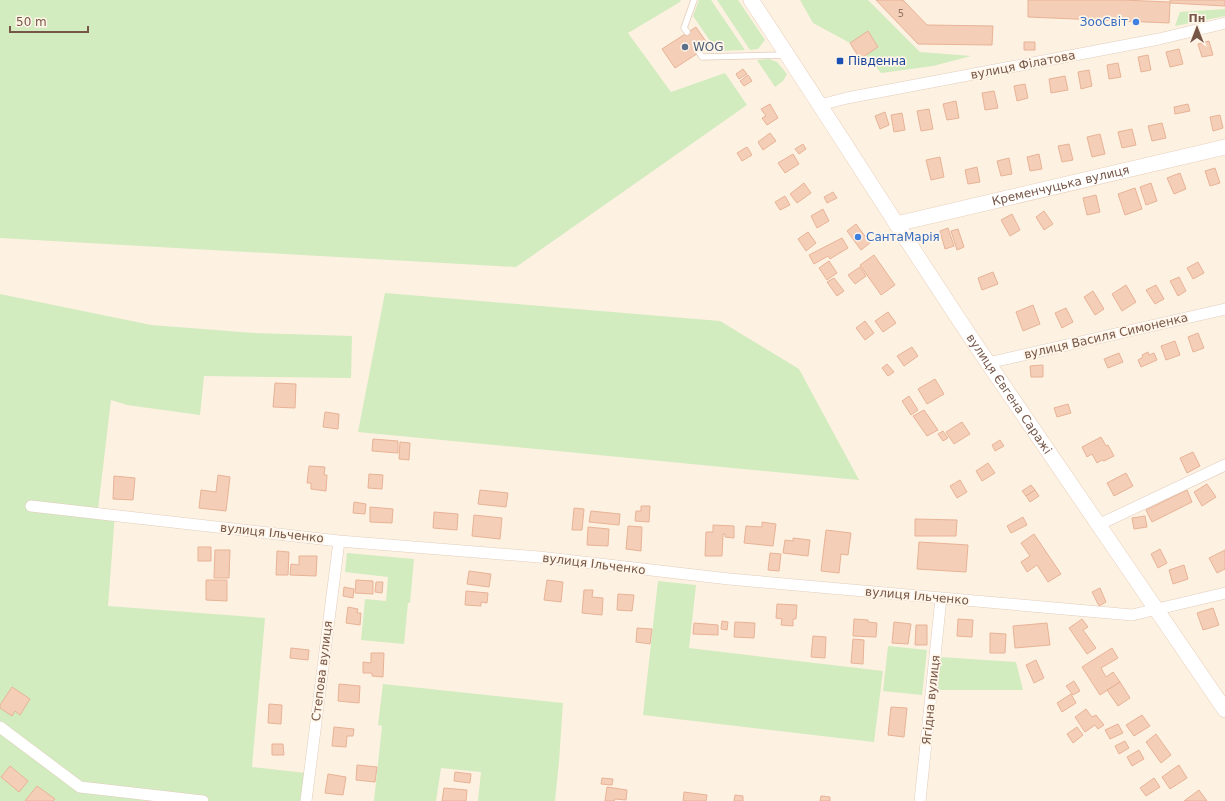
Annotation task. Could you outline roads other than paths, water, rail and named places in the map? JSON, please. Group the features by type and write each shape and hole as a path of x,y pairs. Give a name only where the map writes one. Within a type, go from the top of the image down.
{"main road":[{"name":"вулиця Євгена Саражі","path":"751,0 988,363 1225,710"},
{"name":"Кременчуцька вулиця","path":"896,224 1225,148"}],"street":[{"name":"вулиця Філатова","path":"820,104 1159,39 1225,23"},
{"name":"вулиця Василя Симоненка","path":"988,363 1225,309"},
{"path":"1098,525 1225,465"},
{"name":"вулиця Ільченко","path":"31,506 339,541 539,557 729,579 1132,615 1225,593"},
{"name":"Степова вулиця","path":"306,801 339,541"},
{"name":"Ягідна вулиця","path":"920,801 941,598"},
{"path":"0,727 80,787 203,801"}],"lane":[{"path":"687,32 684,28 694,0"},
{"path":"699,52 702,57 788,55"}],"place":[{"name":"ЗооСвiт","path":"1136,22"},
{"name":"WOG","path":"685,47"},
{"name":"Південна","path":"840,61"},
{"name":"СантаМарія","path":"858,237"}]}
